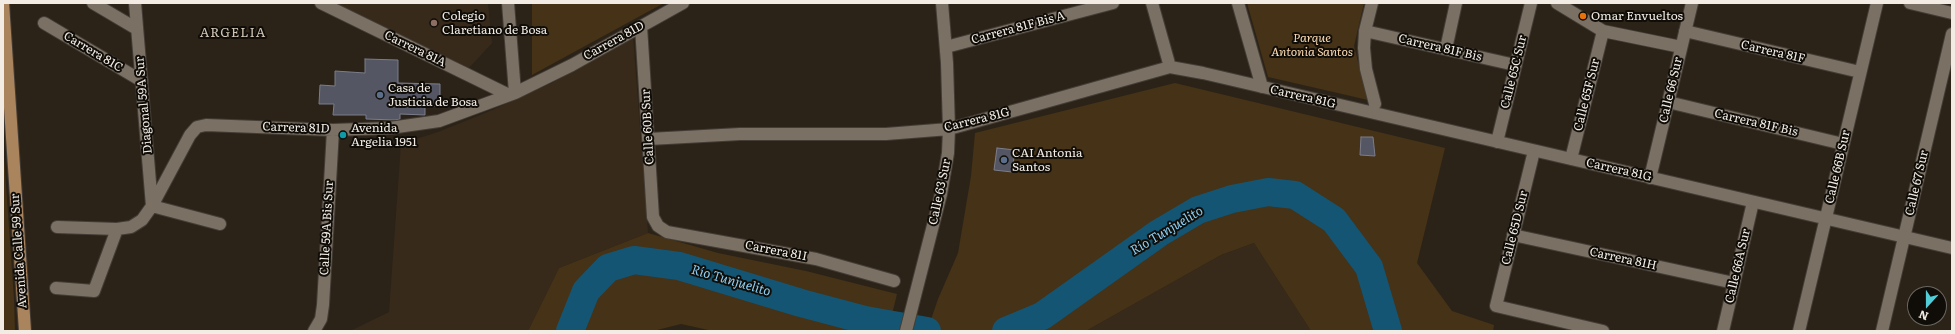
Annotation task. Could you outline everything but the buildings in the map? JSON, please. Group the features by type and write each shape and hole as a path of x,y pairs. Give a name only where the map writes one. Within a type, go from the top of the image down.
{"main road":[{"name":"Avenida Calle 59 Sur","path":"3,3 25,331"}],"street":[{"path":"93,3 137,29"},
{"name":"Diagonal 59A Sur","path":"136,3 150,210"},
{"name":"Carrera 81A","path":"321,3 512,94"},
{"path":"508,3 512,94"},
{"name":"Carrera 81D","path":"150,210 190,135 197,127 206,125 333,130 390,128 439,121 512,94 572,65 683,3"},
{"name":"Calle 63 Sur","path":"906,331 946,173 949,129 946,46 942,3"},
{"name":"Carrera 81F Bis A","path":"946,46 1113,3"},
{"path":"1152,3 1170,67"},
{"path":"1238,3 1262,87"},
{"path":"1372,3 1365,31 1364,48 1366,69 1375,104"},
{"path":"1446,49 1456,3"},
{"name":"Calle 65C Sur","path":"1497,142 1531,3"},
{"path":"1557,3 1603,31 1682,47"},
{"name":"Calle 66 Sur","path":"1650,178 1692,3"},
{"name":"Calle 66B Sur","path":"1799,331 1877,3"},
{"path":"1910,3 1952,13"},
{"name":"Carrera 81C","path":"44,23 142,81"},
{"name":"Calle 60B Sur","path":"641,26 649,139 652,217 658,226"},
{"name":"Carrera 81F Bis","path":"1365,31 1515,65"},
{"name":"Calle 65F Sur","path":"1571,159 1603,31"},
{"name":"Carrera 81F","path":"1685,31 1860,72"},
{"name":"Calle 67 Sur","path":"1882,331 1952,34"},
{"name":"Carrera 81G","path":"649,139 740,134 886,134 949,129 1170,67 1203,73 1952,248"},
{"name":"Carrera 81F Bis","path":"1668,102 1843,144"},
{"name":"Calle 59A Bis Sur","path":"316,329 323,305 333,130"},
{"name":"Calle 65D Sur","path":"1534,151 1496,306 1566,327"},
{"name":"Calle 66A Sur","path":"1723,331 1753,202"},
{"path":"57,227 117,229 131,227 150,210 220,224"},
{"name":"Carrera 81I","path":"658,226 667,232 816,259 894,281"},
{"path":"56,288 94,291 117,229"},
{"name":"Carrera 81H","path":"1513,235 1734,283"},
{"path":"1566,327 1602,331"}],"shaded area":[{"name":"Colegio Claretiano de Bosa","path":"336,3 488,3 492,43 469,68"},
{"path":"633,36 648,233 559,268 528,331 350,331 389,312 401,144 438,132 490,111 552,83"},
{"path":"1254,243 1311,331 1086,331 1221,255"}],"green space":[{"path":"664,3 532,75 532,4"},
{"name":"Parque Antonia Santos","path":"1247,3 1364,3 1354,46 1368,100 1268,77"},
{"path":"1175,83 1445,148 1417,263 1452,311 1494,325 1493,331 1311,331 1254,243 1221,255 1086,331 927,331 938,299 958,253 971,176 975,133"},
{"path":"3,142 14,299 15,331 3,331"},
{"path":"648,233 718,253 806,271 897,294 888,331 713,331 681,324 653,331 528,331 559,268"}],"waterway":[{"name":"Río Tunjuelito","path":"1006,331 1042,316 1159,233 1198,210 1232,199 1268,192 1295,195 1334,220 1369,267 1388,331"},
{"name":"Río Tunjuelito","path":"570,331 586,291 608,268 634,260 679,266 801,303 865,320 927,331"}],"place":[{"name":"Omar Envueltos","path":"1583,16"},
{"name":"Colegio Claretiano de Bosa","path":"434,23"},
{"name":"Casa de Justicia de Bosa","path":"380,95"},
{"name":"Avenida Argelia 1951","path":"343,135"},
{"name":"CAI Antonia Santos","path":"1004,160"}],"district":[{"name":"ARGELIA","path":"233,33"}]}
